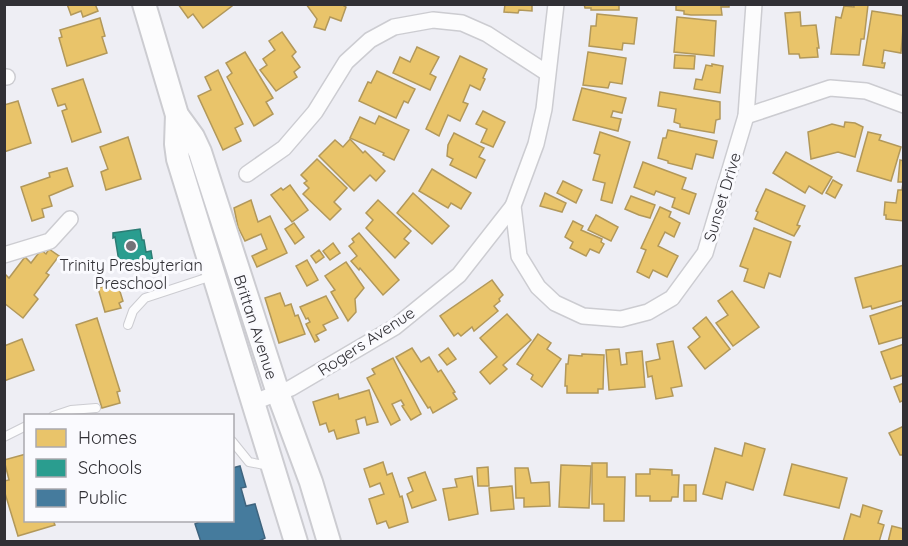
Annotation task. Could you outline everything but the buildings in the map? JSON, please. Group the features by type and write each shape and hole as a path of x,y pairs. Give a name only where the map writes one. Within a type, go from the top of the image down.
{"main road":[{"name":"Brittan Avenue","path":"144,4 177,115 178,159 296,542"},
{"name":"Brittan Avenue","path":"177,115 193,137 200,152 329,542"}],"street":[{"name":"Sunset Drive","path":"556,4 544,109 536,144 513,206 519,256 538,287 555,303 583,316 621,319 648,312 672,297 705,253 746,116 754,4"},
{"path":"247,174 284,148 315,112 346,62 370,40 394,27 433,20 462,23 487,34 547,73"},
{"path":"746,116 830,88 866,91 903,105"},
{"name":"Rogers Avenue","path":"254,402 291,388 395,327 459,274 513,206"},
{"path":"4,255 50,241 70,219"}],"lane":[{"path":"128,325 133,311 145,297 214,275"},
{"path":"59,414 71,410 96,408"},
{"path":"4,437 24,427"},
{"path":"234,443 249,462 273,466"}],"place":[{"name":"Trinity Presbyterian Preschool","path":"131,246"}]}
